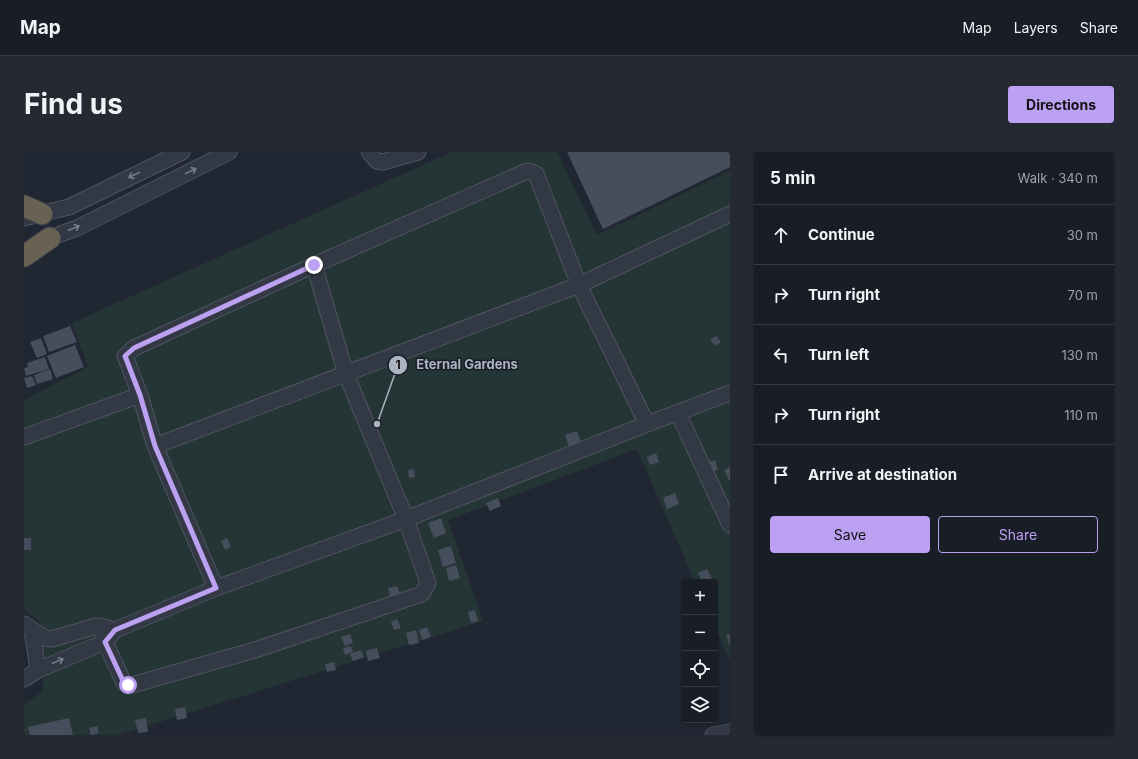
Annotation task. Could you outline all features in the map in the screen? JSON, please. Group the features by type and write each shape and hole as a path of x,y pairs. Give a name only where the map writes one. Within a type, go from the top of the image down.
{"highway":[{"path":"24,256 50,238"}],"street":[{"path":"30,213 69,207 182,152"},
{"path":"24,244 50,238 76,228 229,152"},
{"path":"369,152 377,160 383,162 418,152"},
{"path":"216,588 155,446 140,395 125,356 134,348 314,265 527,171 536,174 579,285 647,424"},
{"path":"155,446 579,285 730,214"},
{"path":"100,626 105,642 124,683 132,686 255,650 422,594 428,583 406,519 346,374 314,265"},
{"path":"24,679 38,670 105,642 115,630 216,588 406,519 730,393"},
{"path":"24,437 140,395"},
{"path":"678,413 730,525"},
{"path":"28,627 45,638 52,639 100,626 115,630"},
{"path":"28,627 38,670"},
{"path":"712,735 730,732"}],"shaded area":[{"path":"452,152 557,152 597,235 730,171 730,661 718,634 718,579 694,579 637,449 448,520 483,621 118,735 24,735 24,704 43,691 42,625 24,609 24,400 88,367 72,323"}],"building":[{"path":"567,152 730,152 730,167 603,229"},
{"path":"70,326 77,342 49,352 43,336"},
{"path":"716,336 721,342 715,346 710,340"},
{"path":"41,338 47,354 37,358 30,342"},
{"path":"75,345 84,367 56,378 47,356"},
{"path":"45,357 49,369 26,376 24,368 28,367 27,363"},
{"path":"50,369 53,379 37,384 34,375"},
{"path":"32,376 36,385 27,388 24,378"},
{"path":"577,431 581,443 569,447 565,435"},
{"path":"656,453 659,462 650,465 647,457"},
{"path":"715,460 718,470 709,473 705,463"},
{"path":"730,467 730,480 729,480 724,470"},
{"path":"414,469 415,477 409,478 408,470"},
{"path":"675,493 679,504 667,509 663,498"},
{"path":"498,498 501,506 490,511 486,503"},
{"path":"441,518 446,533 434,538 428,523"},
{"path":"24,538 31,538 31,550 24,550"},
{"path":"227,538 231,547 225,550 221,541"},
{"path":"451,546 456,563 443,567 438,550"},
{"path":"456,565 460,578 449,581 446,568"},
{"path":"707,569 712,579 701,579 698,573"},
{"path":"397,586 400,594 390,597 388,588"},
{"path":"475,610 478,621 471,623 468,612"},
{"path":"397,619 401,628 394,630 391,622"},
{"path":"427,627 431,637 422,640 419,630"},
{"path":"416,630 419,643 409,645 406,633"},
{"path":"350,634 353,643 345,646 341,637"},
{"path":"730,634 730,646 726,635"},
{"path":"351,646 353,652 345,655 343,648"},
{"path":"377,648 380,658 368,661 366,651"},
{"path":"361,650 364,657 353,661 350,654"},
{"path":"334,662 336,670 327,672 325,664"},
{"path":"185,707 187,718 177,720 175,709"},
{"path":"69,718 73,735 30,735 28,727"},
{"path":"146,718 148,732 138,733 135,720"},
{"path":"97,726 99,733 91,735 89,728"}],"place":[{"name":"Eternal Gardens","path":"377,424"}],"route":[{"path":"128,685 124,683 105,642 115,630 216,588 155,446 140,395 125,356 134,348 314,265"}]}
